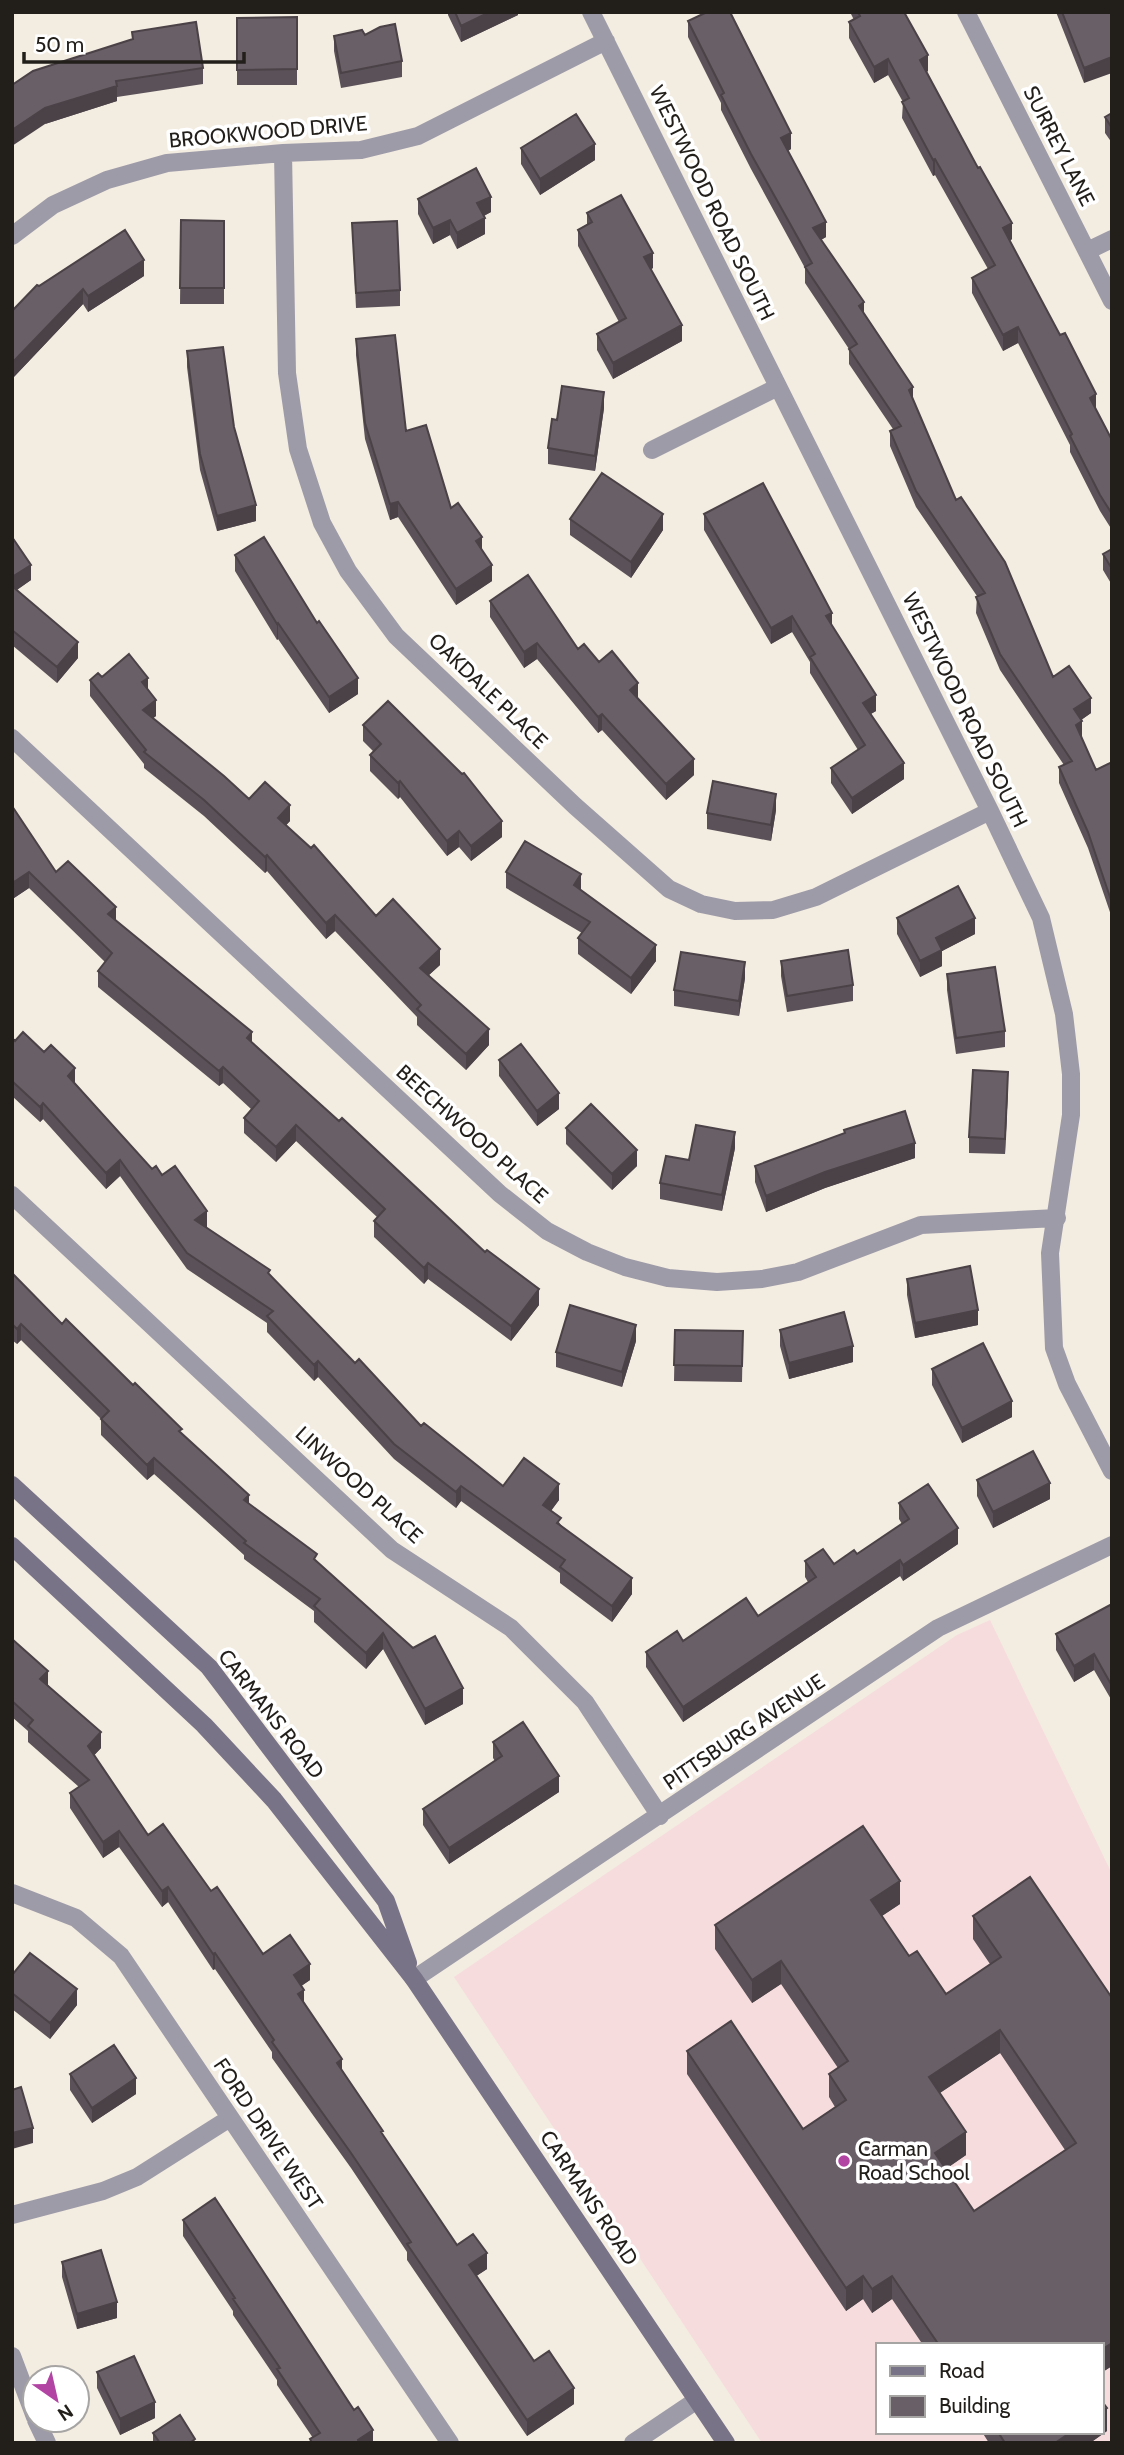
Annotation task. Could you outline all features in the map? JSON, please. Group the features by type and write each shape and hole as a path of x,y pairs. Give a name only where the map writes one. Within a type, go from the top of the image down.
{"street":[{"name":"WESTWOOD ROAD SOUTH","path":"592,12 1041,918 1063,1014 1071,1074 1071,1115 1050,1253 1054,1348 1067,1384 1112,1471"},
{"name":"SURREY LANE","path":"966,12 1112,301"},
{"name":"BROOKWOOD DRIVE","path":"12,236 53,205 107,180 167,163 284,153 361,150 418,136 606,41"},
{"name":"OAKDALE PLACE","path":"284,153 287,373 298,449 322,523 348,571 396,636 575,806 669,889 701,904 735,911 773,910 816,897 990,811"},
{"path":"1087,251 1112,239"},
{"path":"652,450 778,387"},
{"name":"BEECHWOOD PLACE","path":"12,738 500,1194 547,1231 587,1252 625,1267 668,1278 717,1282 762,1279 798,1272 921,1225 1057,1218"},
{"name":"LINWOOD PLACE","path":"12,1195 392,1550 511,1628 584,1702 660,1816"},
{"name":"CARMANS ROAD","path":"12,1485 209,1667 386,1901 415,1979"},
{"name":"PITTSBURG AVENUE","path":"415,1979 938,1628 1112,1545"},
{"name":"CARMANS ROAD","path":"12,1546 204,1725 274,1800 415,1979 726,2443"},
{"name":"FORD DRIVE WEST","path":"12,1893 76,1918 121,1956 450,2443"},
{"path":"12,2215 103,2191 137,2177 230,2119"},
{"path":"12,2356 21,2380"},
{"path":"633,2443 697,2400"}],"shaded area":[{"name":"Carman Road School","path":"990,1620 1112,1874 1112,2443 762,2443 454,1977 957,1635"}],"building":[{"path":"455,12 490,12 461,26"},
{"path":"707,12 730,12 791,133 781,138 826,222 813,228 864,302 859,306 913,387 909,390 956,500 961,497 1005,562 1053,677 1069,666 1091,698 1074,709 1082,721 1076,725 1096,770 1112,762 1112,903 1088,832 1059,767 1072,761 1000,654 976,597 985,593 916,491 890,431 901,426 849,349 857,344 805,267 812,263 721,95 724,93 688,21"},
{"path":"858,12 904,12 928,55 920,60 978,168 980,167 1012,223 1003,228 1060,335 1065,333 1096,394 1090,398 1112,440 1112,514 1070,436 1072,434 1018,327 1003,335 972,278 995,265 902,102 909,98 888,59 874,67 849,22 860,16"},
{"path":"1062,12 1110,12 1112,57 1084,68"},
{"path":"297,17 297,69 237,70 237,18"},
{"path":"196,22 203,68 116,81 117,86 45,108 12,130 12,85 33,71 133,39 132,32"},
{"path":"395,24 402,61 341,73 334,36 362,30 365,35 380,27"},
{"path":"1112,113 1112,128 1105,117"},
{"path":"576,114 595,144 540,179 521,148"},
{"path":"476,168 491,197 477,203 485,218 457,233 450,220 433,228 418,199"},
{"path":"621,195 653,253 644,257 682,325 613,363 597,334 626,318 578,230 592,222 587,213"},
{"path":"181,220 224,221 224,288 180,288"},
{"path":"397,221 400,290 356,293 352,223"},
{"path":"125,230 144,260 88,296 83,289 12,363 12,311 37,285"},
{"path":"395,335 406,431 426,425 451,508 458,503 482,537 476,541 492,565 456,589 398,502 390,504 365,423 356,339"},
{"path":"223,347 234,427 256,505 217,516 200,454 187,351"},
{"path":"562,386 604,392 595,456 548,448 552,419 557,420"},
{"path":"602,473 663,514 631,562 570,519"},
{"path":"763,483 832,613 826,616 876,695 863,703 904,763 852,798 831,768 865,745 810,657 815,654 792,616 771,628 704,514"},
{"path":"12,537 31,565 12,577"},
{"path":"264,537 317,623 319,621 358,678 329,697 277,624 235,555"},
{"path":"1112,549 1112,569 1103,554"},
{"path":"528,575 578,649 584,644 599,662 612,651 638,683 630,690 694,759 666,784 602,714 598,717 537,643 524,652 490,601"},
{"path":"12,586 78,642 57,667 12,630"},
{"path":"129,654 148,678 142,682 156,700 143,710 249,799 265,782 290,805 278,818 311,848 314,845 376,916 393,899 440,949 420,968 489,1029 466,1054 417,1009 421,1005 335,915 326,923 267,855 265,857 204,800 144,752 146,750 90,680 98,673 102,677"},
{"path":"388,701 462,774 464,773 502,821 471,846 459,831 447,841 400,781 398,783 370,755 381,744 363,725"},
{"path":"713,781 776,794 771,825 707,813"},
{"path":"12,806 56,872 68,861 116,907 108,914 252,1032 247,1038 339,1121 342,1118 485,1252 487,1250 539,1289 511,1326 428,1263 424,1268 374,1221 385,1209 296,1125 276,1147 244,1118 259,1101 223,1067 219,1071 98,971 112,953 29,872 14,882 12,879"},
{"path":"525,841 581,874 574,885 656,945 631,978 578,938 590,922 506,872"},
{"path":"958,886 975,918 936,938 942,950 920,961 897,918"},
{"path":"848,950 853,985 787,996 781,961"},
{"path":"681,952 745,962 739,1001 674,990"},
{"path":"995,967 1005,1031 956,1038 947,974"},
{"path":"23,1032 44,1052 51,1045 75,1068 68,1076 152,1169 156,1166 162,1175 175,1166 207,1211 195,1220 270,1270 268,1273 355,1363 359,1359 421,1426 424,1423 503,1486 524,1458 559,1484 543,1505 561,1518 557,1523 632,1578 612,1606 560,1567 565,1560 461,1486 456,1492 394,1444 318,1361 314,1365 267,1316 273,1311 187,1253 120,1160 106,1173 43,1103 40,1107 12,1081 12,1038 15,1041"},
{"path":"521,1044 559,1093 537,1111 499,1060"},
{"path":"973,1070 1008,1072 1005,1139 969,1137"},
{"path":"591,1104 637,1150 612,1174 566,1128"},
{"path":"905,1111 915,1143 825,1172 766,1196 755,1166 845,1133 844,1130"},
{"path":"696,1125 735,1132 722,1195 660,1183 666,1156 689,1160"},
{"path":"970,1266 978,1310 915,1323 907,1279"},
{"path":"12,1273 62,1324 66,1319 133,1385 135,1383 182,1429 179,1431 249,1495 244,1500 317,1554 314,1559 413,1648 435,1636 463,1688 425,1709 383,1633 366,1653 314,1606 320,1599 244,1543 246,1541 154,1458 147,1465 101,1419 109,1411 21,1324 17,1329 12,1324"},
{"path":"570,1305 636,1325 622,1372 556,1352"},
{"path":"844,1312 853,1346 789,1363 780,1330"},
{"path":"675,1330 743,1331 742,1366 674,1365"},
{"path":"983,1343 1012,1401 962,1428 932,1369"},
{"path":"1033,1451 1050,1483 993,1512 977,1480"},
{"path":"928,1484 958,1528 903,1565 900,1560 683,1707 646,1652 677,1631 683,1641 746,1598 758,1616 816,1577 805,1561 823,1549 834,1564 854,1550 857,1554 909,1519 899,1503"},
{"path":"1112,1604 1112,1686 1094,1654 1074,1666 1056,1634"},
{"path":"12,1639 48,1671 40,1679 101,1732 88,1746 148,1835 163,1824 211,1891 217,1887 263,1954 290,1935 310,1964 294,1975 304,1990 298,1994 342,2059 337,2063 457,2245 473,2234 487,2253 469,2265 534,2361 549,2351 574,2388 527,2420 407,2244 411,2242 168,1887 162,1891 119,1831 103,1842 70,1793 89,1780 28,1726 33,1720 12,1701"},
{"path":"523,1722 559,1776 449,1848 423,1809 502,1756 493,1742"},
{"path":"863,1826 900,1881 871,1900 909,1956 917,1951 946,1994 1001,1957 973,1916 1030,1877 1112,1998 1112,2343 1103,2349 1103,2343 938,2343 892,2276 872,2289 863,2276 846,2288 687,2051 731,2021 803,2129 846,2100 829,2074 848,2061 781,1961 752,1980 715,1925","holes":["1000,2030 1076,2143 974,2211 935,2153 966,2132 929,2077"]},
{"path":"30,1953 77,1989 50,2023 12,1993 12,1975"},
{"path":"114,2045 136,2078 92,2108 70,2074"},
{"path":"21,2087 33,2128 12,2133 12,2090"},
{"path":"215,2198 354,2410 358,2407 373,2430 358,2440 359,2443 312,2443 310,2439 320,2433 183,2220"},
{"path":"101,2250 117,2302 77,2314 62,2262"},
{"path":"134,2356 155,2402 120,2419 97,2372"},
{"path":"180,2415 195,2439 190,2443 160,2443 153,2433"},
{"path":"999,2434 1068,2434 1055,2443 1005,2443"}],"place":[{"name":"Carman Road School","path":"844,2161"}]}
